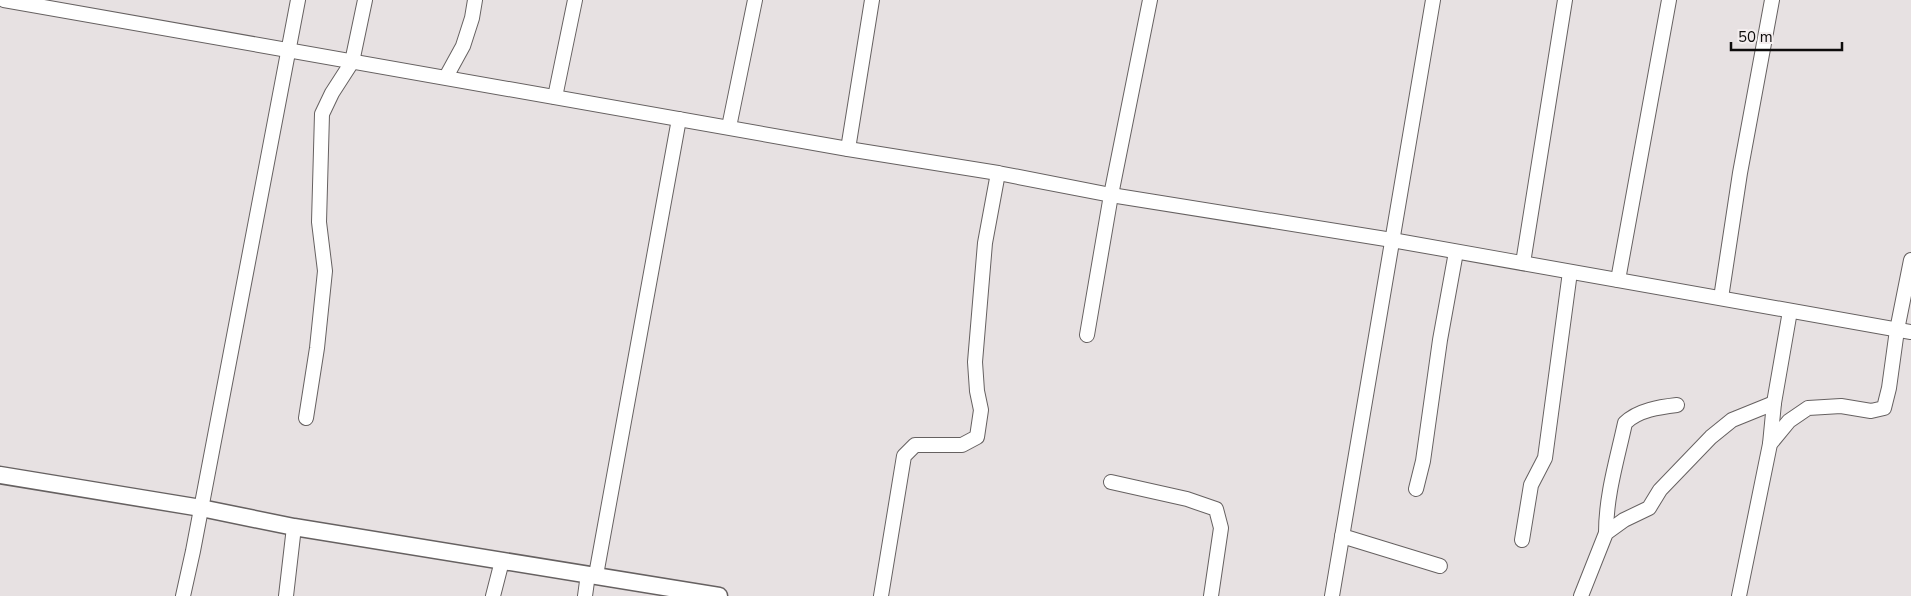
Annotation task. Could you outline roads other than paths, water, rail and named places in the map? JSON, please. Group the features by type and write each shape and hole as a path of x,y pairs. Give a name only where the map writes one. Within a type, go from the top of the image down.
{"street":[{"path":"4,0 848,149 998,173 1111,195 1392,240 1904,331"},
{"path":"183,596 290,51 298,0"},
{"path":"306,418 317,348 325,271 319,222 322,114 332,93 352,62 365,0"},
{"path":"446,77 463,46 472,18 475,0"},
{"path":"555,97 575,0"},
{"path":"729,128 755,0"},
{"path":"848,149 872,0"},
{"path":"1087,336 1111,195 1150,0"},
{"path":"1332,596 1433,0"},
{"path":"1522,263 1565,0"},
{"path":"1618,280 1669,0"},
{"path":"1721,298 1740,173 1772,0"},
{"path":"585,596 592,575 678,119"},
{"path":"881,596 904,456 915,444 962,445 977,437 981,410 977,391 975,362 985,243 998,173"},
{"path":"1416,489 1423,461 1440,340 1456,252"},
{"path":"1770,444 1789,421 1808,408 1841,406 1871,411 1884,408 1904,331 1911,260"},
{"path":"1522,540 1531,485 1544,458 1570,272"},
{"path":"1739,596 1770,444 1774,403 1790,311"},
{"path":"1606,533 1624,520 1649,508 1660,490 1711,436 1732,420 1774,403"},
{"path":"1581,596 1606,533 1606,510 1610,482 1626,423 1632,416 1677,405"},
{"path":"0,476 201,508 294,527 717,596"},
{"path":"1111,482 1186,499 1216,509 1221,528 1211,596"},
{"path":"286,596 294,527"},
{"path":"1342,536 1440,566"},
{"path":"493,596 502,561"}]}
